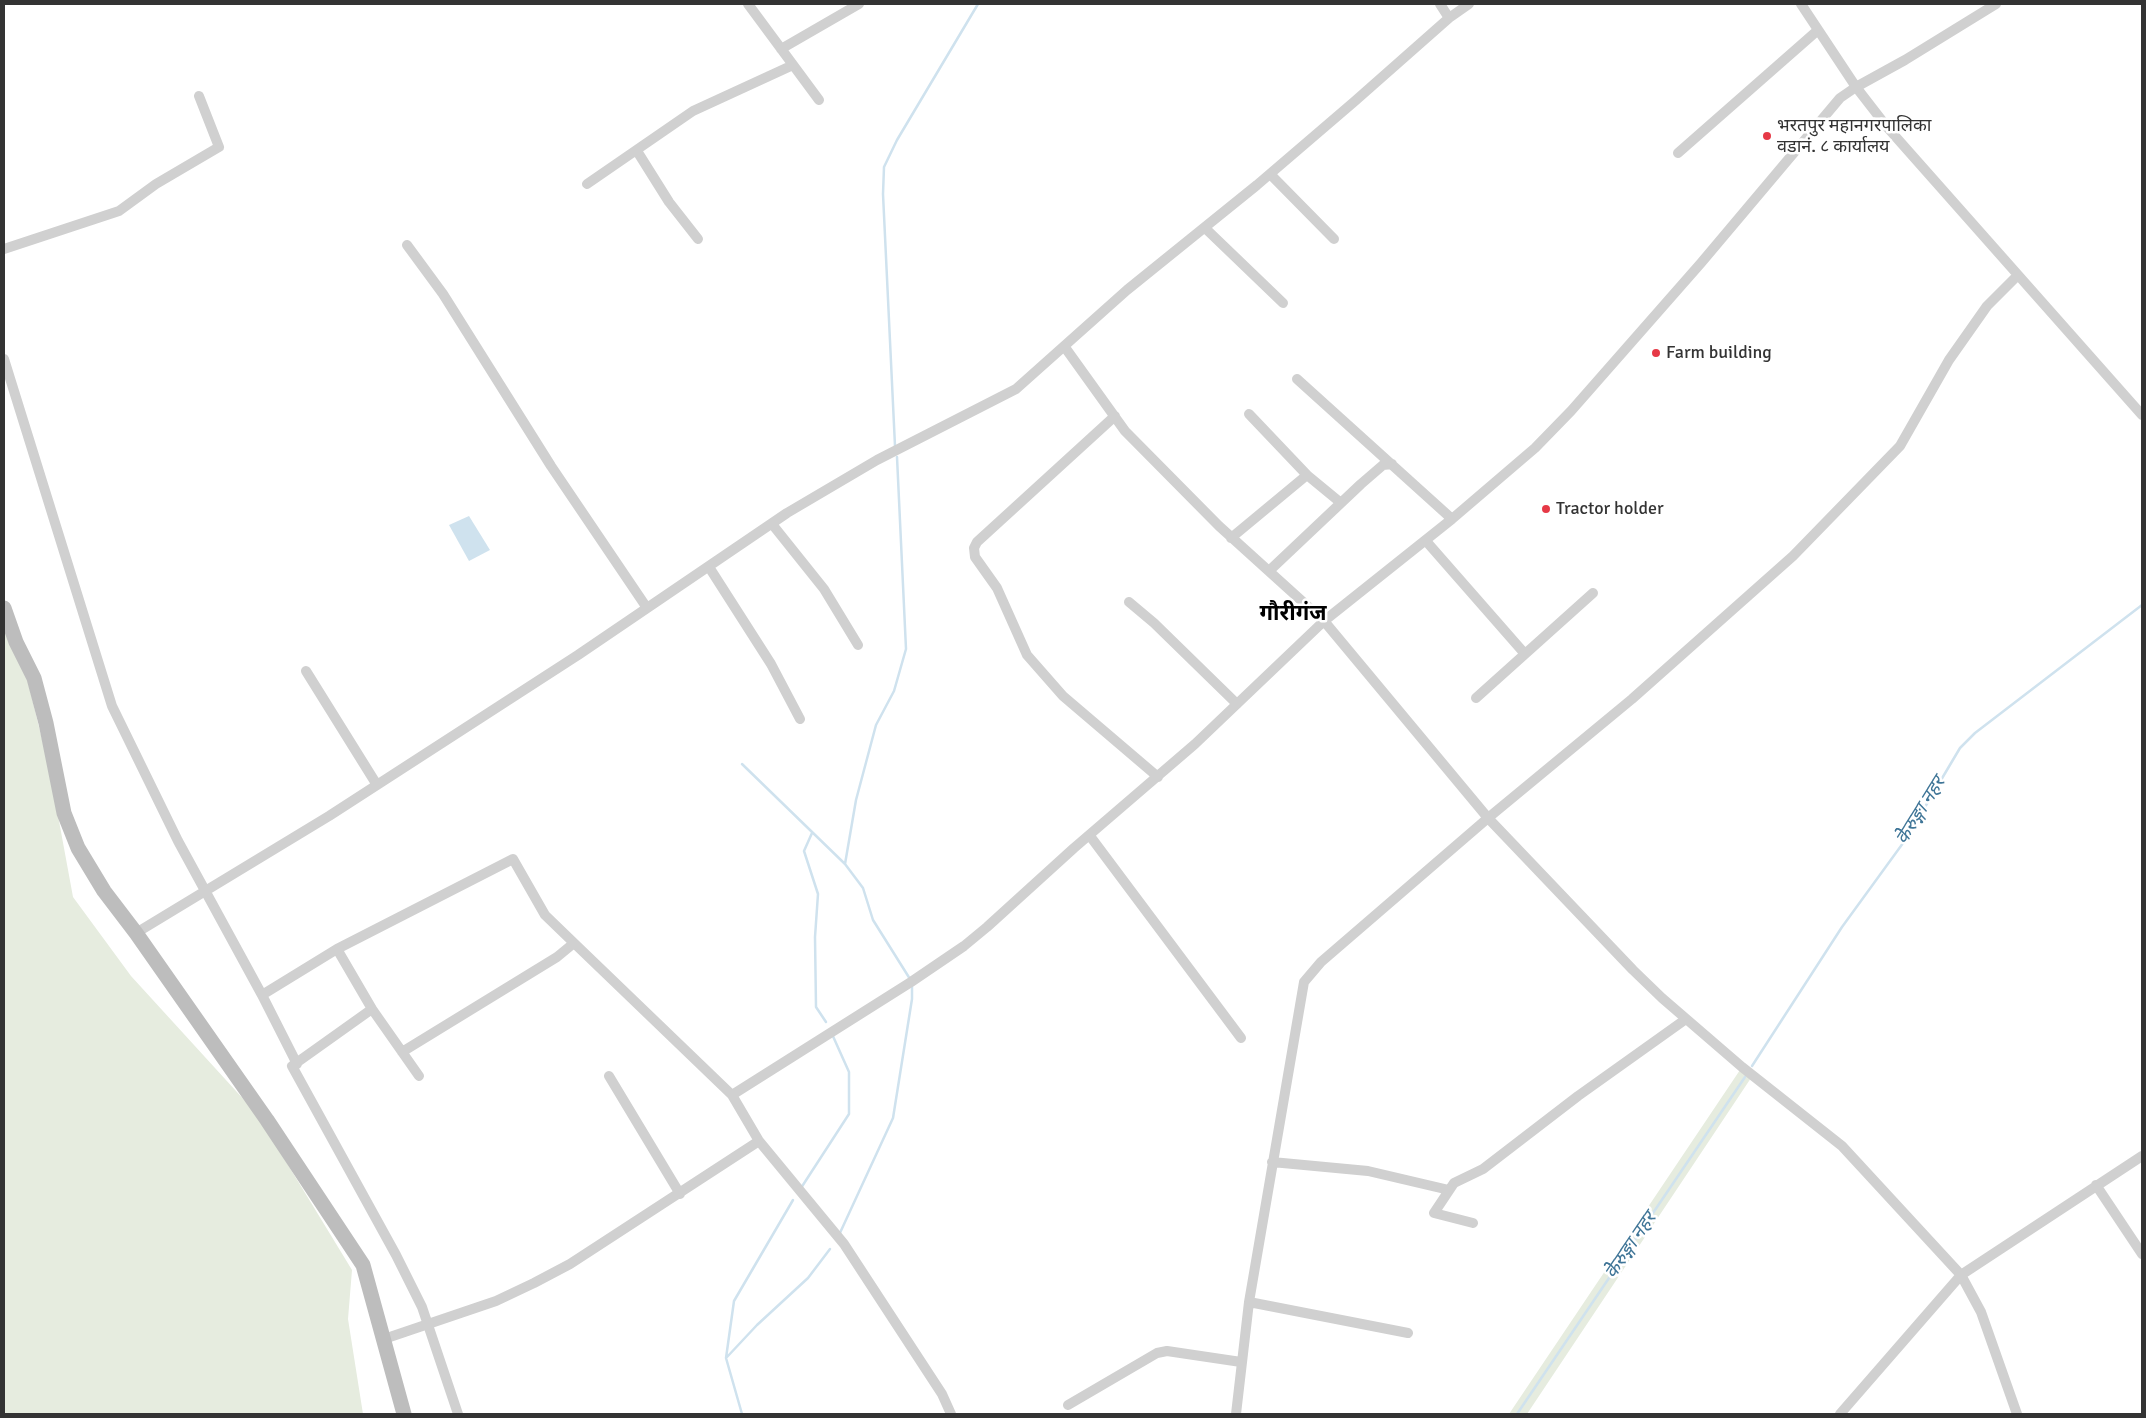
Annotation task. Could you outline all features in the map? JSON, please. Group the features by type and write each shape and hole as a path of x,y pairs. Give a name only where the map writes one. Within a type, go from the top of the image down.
{"main road":[{"path":"4,608 16,642 34,678 46,723 64,813 78,848 104,891 136,933 267,1120 363,1265 404,1414"}],"street":[{"path":"750,4 819,100"},
{"path":"781,49 859,4"},
{"path":"1440,4 1449,18"},
{"path":"136,933 206,892 377,785 772,524 877,460 1016,388 1127,290 1270,174 1449,18 1469,4"},
{"path":"1801,4 1856,87 1887,127 2142,415"},
{"path":"732,1095 911,982 964,946 1158,777 1324,621 1426,541 1535,448 1571,411 1706,258 1840,98 1996,4"},
{"path":"1678,152 1818,30"},
{"path":"587,184 693,111 793,65"},
{"path":"4,250 119,211 156,184 219,147 199,96"},
{"path":"637,151 669,202 698,239"},
{"path":"1270,174 1334,239"},
{"path":"1204,228 1283,303"},
{"path":"407,245 443,294 551,466 647,608"},
{"path":"1236,1414 1249,1302 1304,982 1321,962 1488,818 1677,660 1794,556 1900,446 1949,360 1986,306 2018,275"},
{"path":"1064,346 1125,431 1232,538 1324,621 1488,818 1633,970 1742,1067 1842,1146 1961,1275 1981,1312 2017,1414"},
{"path":"4,359 112,706 178,841 262,994 297,1064"},
{"path":"1297,379 1452,519"},
{"path":"1249,414 1307,475 1340,504"},
{"path":"1115,416 977,542 974,548 975,557 997,588 1027,655 1036,666 1063,696 1158,777"},
{"path":"1269,571 1383,465 1392,464"},
{"path":"1232,538 1307,475"},
{"path":"772,524 824,589 858,645"},
{"path":"1426,541 1525,654"},
{"path":"709,567 771,664 800,719"},
{"path":"1476,698 1593,593"},
{"path":"1129,602 1154,623 1237,704"},
{"path":"306,671 377,785"},
{"path":"1090,836 1241,1038"},
{"path":"262,994 337,949 512,859 545,915 732,1095 759,1141 844,1244 942,1394 951,1414"},
{"path":"402,1052 557,957 574,944"},
{"path":"337,949 372,1009 419,1076"},
{"path":"372,1009 292,1066 396,1255 429,1323 458,1414"},
{"path":"1473,1223 1434,1213 1454,1184 1483,1169 1578,1096 1686,1019"},
{"path":"609,1076 680,1194"},
{"path":"384,1339 496,1301 570,1264 759,1141"},
{"path":"1840,1414 1961,1275 2142,1156"},
{"path":"1272,1162 1368,1171 1449,1190"},
{"path":"2096,1186 2142,1254"},
{"path":"1249,1302 1408,1333"},
{"path":"1068,1404 1157,1353 1167,1352 1241,1362"}],"shaded area":[{"path":"4,625 28,682 50,772 73,897 131,976 257,1114 352,1270 348,1319 363,1414 4,1414"},
{"path":"1742,1067 1753,1075 1527,1414 1509,1414"}],"water":[{"path":"469,516 490,550 469,561 449,525"}],"waterway":[{"path":"895,446 883,194 884,167 897,140 978,4"},
{"path":"845,864 856,800 876,725 894,691 906,649 897,457"},
{"name":"केेरुङ्गा नहर","path":"1752,1066 1842,927 1906,839 1960,748 1975,733 2142,605"},
{"path":"742,764 845,864 863,888 873,920 910,979"},
{"path":"812,833 804,851 818,894 815,937 816,1007 826,1022"},
{"path":"839,1235 893,1118 912,999 912,986"},
{"path":"801,1188 849,1114 849,1072 832,1034"},
{"name":"केेरुङ्गा नहर","path":"1517,1414 1745,1077"},
{"path":"742,1414 726,1358 734,1301 793,1200"},
{"path":"727,1357 757,1325 808,1278 830,1249"}],"place":[{"name":"भरतपुर महानगरपालिका वडानं. ८ कार्यालय","path":"1767,136"},
{"name":"Farm building","path":"1656,353"},
{"name":"Tractor holder","path":"1546,509"}],"district":[{"name":"गौरीगंज","path":"1293,614"}]}
